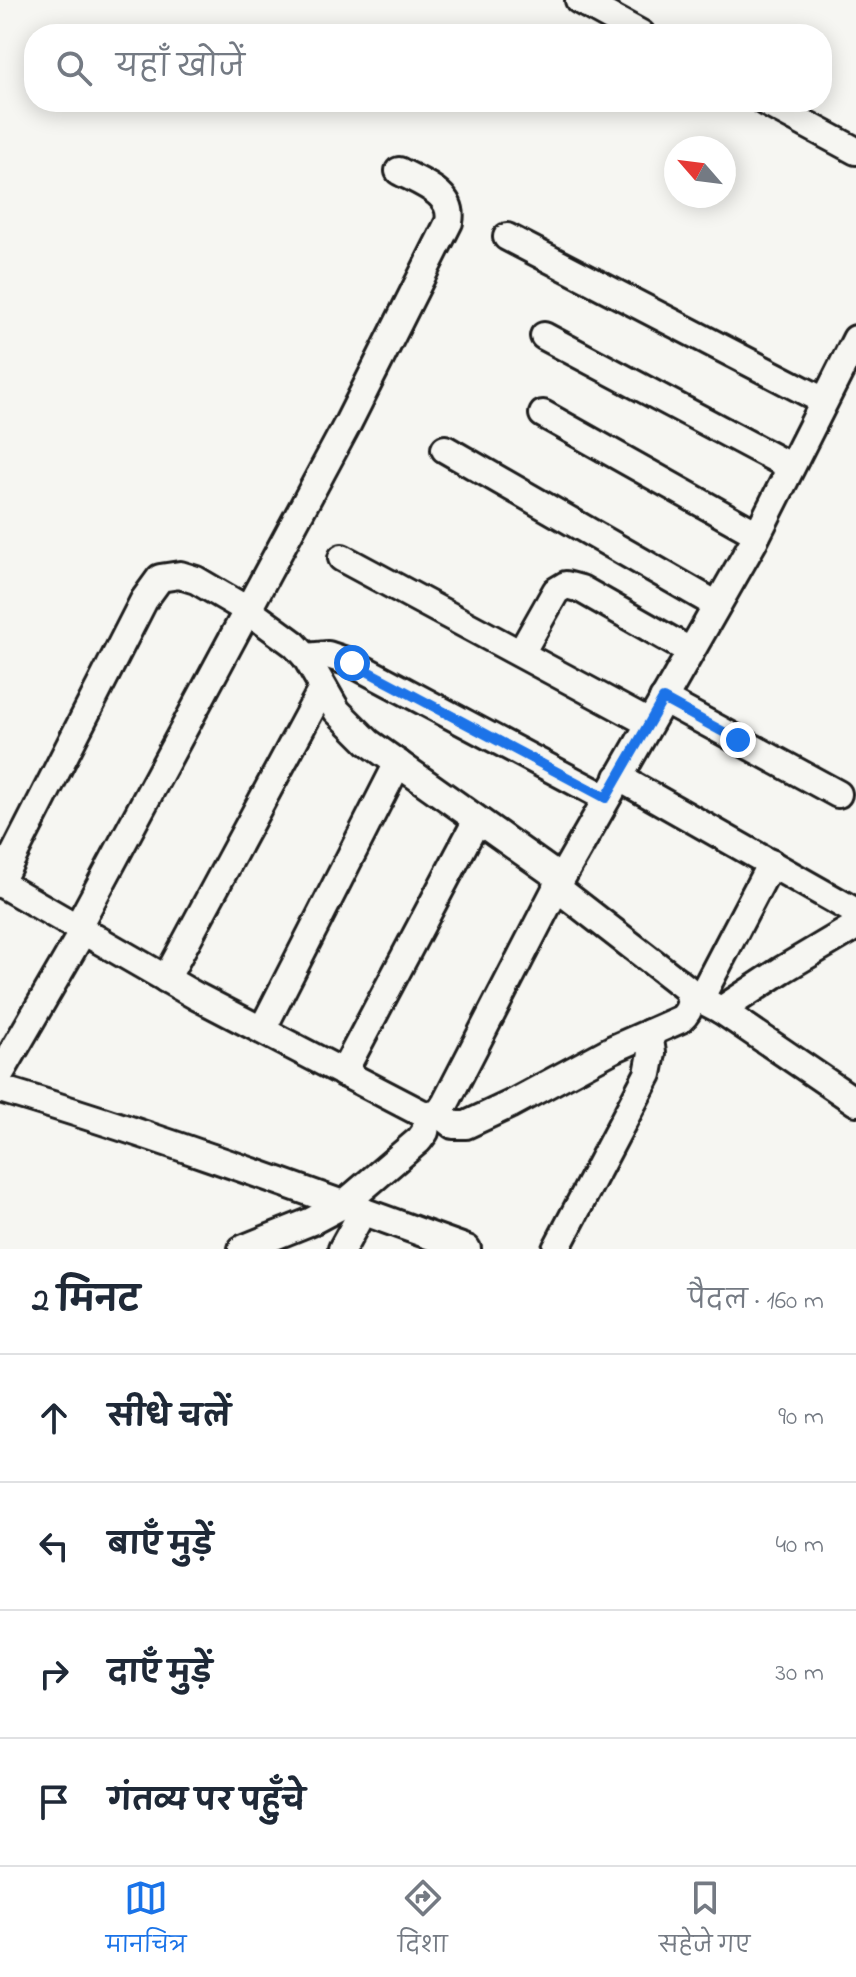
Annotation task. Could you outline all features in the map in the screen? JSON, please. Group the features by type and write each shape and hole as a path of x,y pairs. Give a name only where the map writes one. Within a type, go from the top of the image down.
{"street":[{"path":"579,0 623,24"},
{"path":"784,112 856,151"},
{"path":"0,1074 249,611 449,222 450,208 446,201 399,171"},
{"path":"507,237 824,401"},
{"path":"544,336 791,467"},
{"path":"242,1249 353,1208 419,1140 433,1114 446,1102 558,883 757,534 856,339"},
{"path":"543,414 757,534"},
{"path":"445,449 717,605"},
{"path":"342,558 649,723"},
{"path":"856,926 782,970 704,1001 691,1005 686,1014 649,1033 466,1125 453,1125 343,1073 166,979 0,882 152,587 160,578 180,575 196,580 249,611 294,644 306,657 337,711 350,725 558,883 681,984 704,1001 856,1102"},
{"path":"521,653 556,591 566,585 581,589 690,651"},
{"path":"306,657 328,655 352,663 771,863 856,912"},
{"path":"166,979 322,689"},
{"path":"663,699 838,794"},
{"path":"262,1030 398,763"},
{"path":"343,1073 477,820"},
{"path":"704,1001 771,863"},
{"path":"556,1249 648,1074 652,1053 649,1033"},
{"path":"0,1089 84,1114 467,1249"},
{"path":"342,1249 353,1208"}],"route":[{"path":"352,663 606,798 663,699 738,740"}]}
